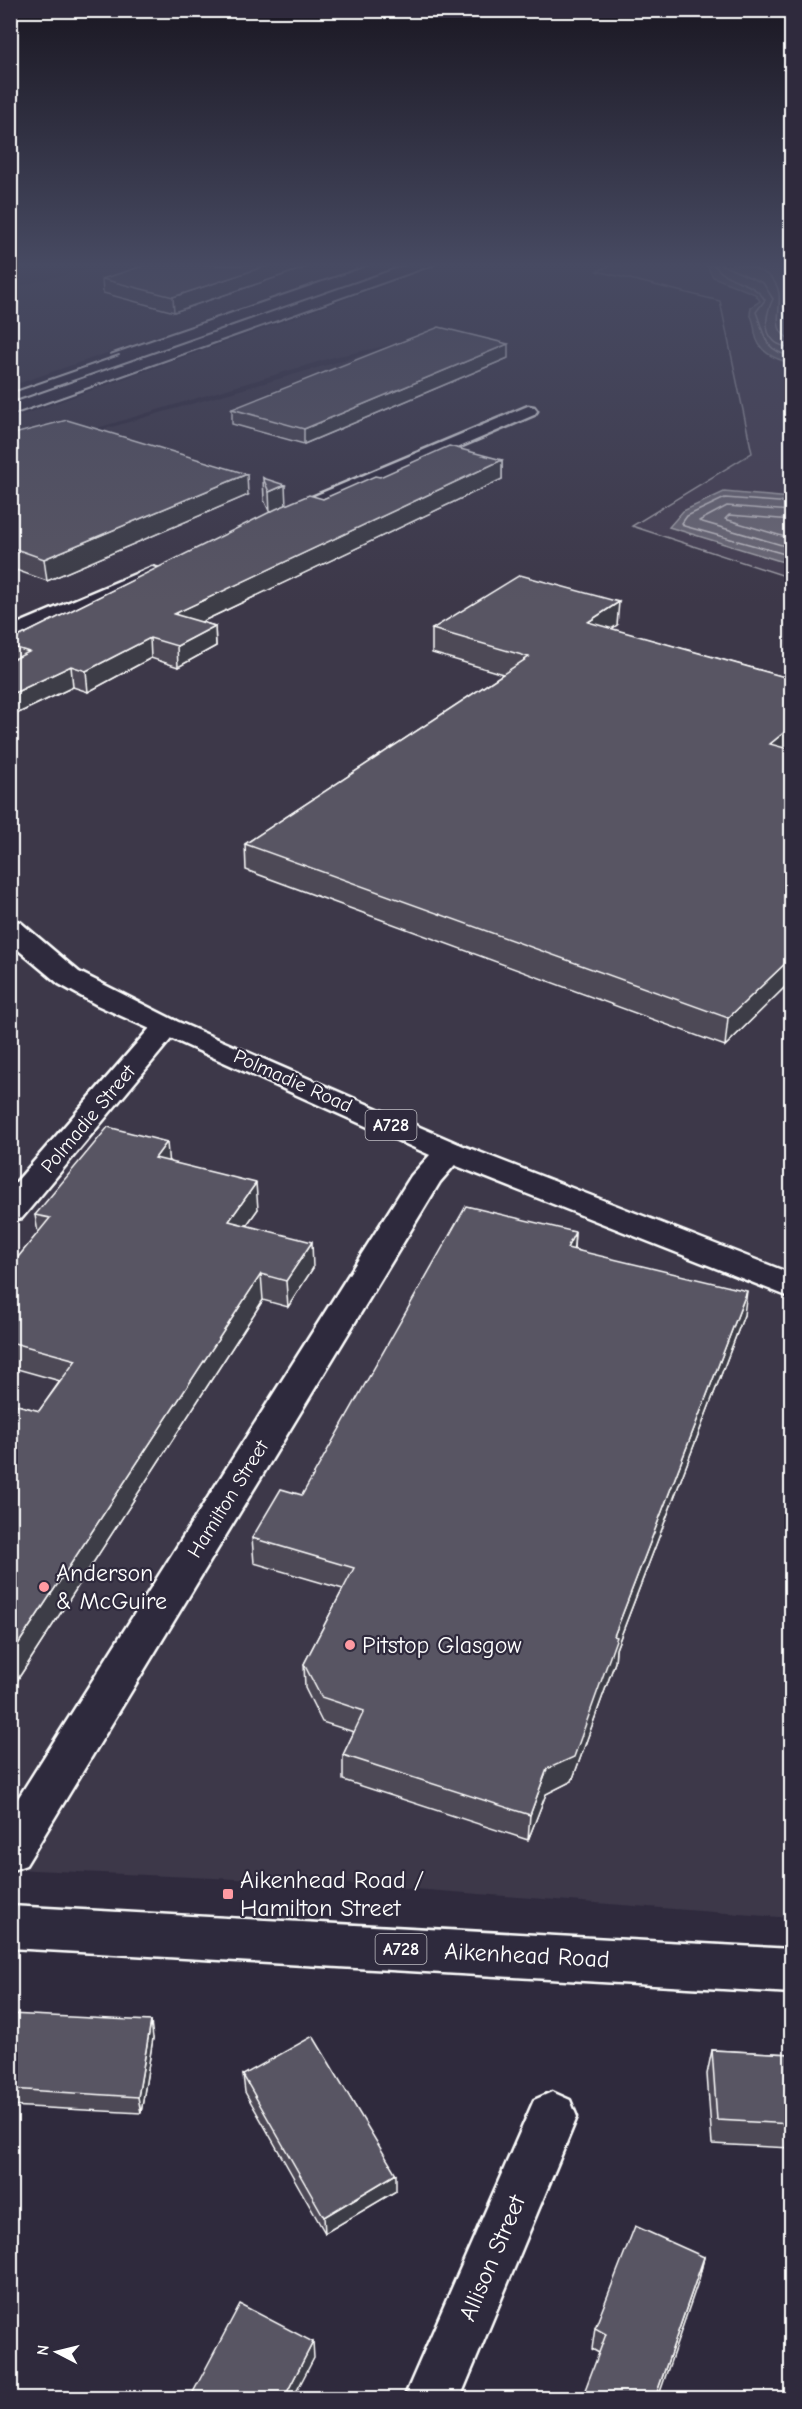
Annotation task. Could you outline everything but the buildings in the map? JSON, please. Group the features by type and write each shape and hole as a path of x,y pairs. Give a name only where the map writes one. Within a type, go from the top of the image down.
{"street":[{"path":"269,522 528,411"},
{"path":"10,635 172,564"},
{"name":"Polmadie Road","path":"10,928 69,978 166,1027 450,1152 792,1287"},
{"name":"Polmadie Street","path":"10,1211 166,1027"},
{"name":"Hamilton Street","path":"10,1851 427,1176 450,1152"},
{"name":"Aikenhead Road","path":"10,1927 792,1971"},
{"name":"Allison Street","path":"432,2398 552,2117"}],"shaded area":[{"path":"11,377 36,377 11,386"},
{"path":"127,377 266,377 11,454 11,419"},
{"path":"284,377 736,377 752,454 633,526 791,578 791,1918 349,1884 11,1869 11,456"},
{"path":"736,377 791,377 791,578 632,526 752,453"}],"water":[{"path":"724,492 791,498 791,562 780,561 669,527 683,511"}],"railway":[{"path":"10,393 55,377"},
{"path":"10,403 83,377"},
{"path":"10,416 119,377"}],"place":[{"name":"Anderson & McGuire","path":"44,1587"},
{"name":"Pitstop Glasgow","path":"350,1645"},
{"name":"Aikenhead Road / Hamilton Street","path":"228,1894"}]}
